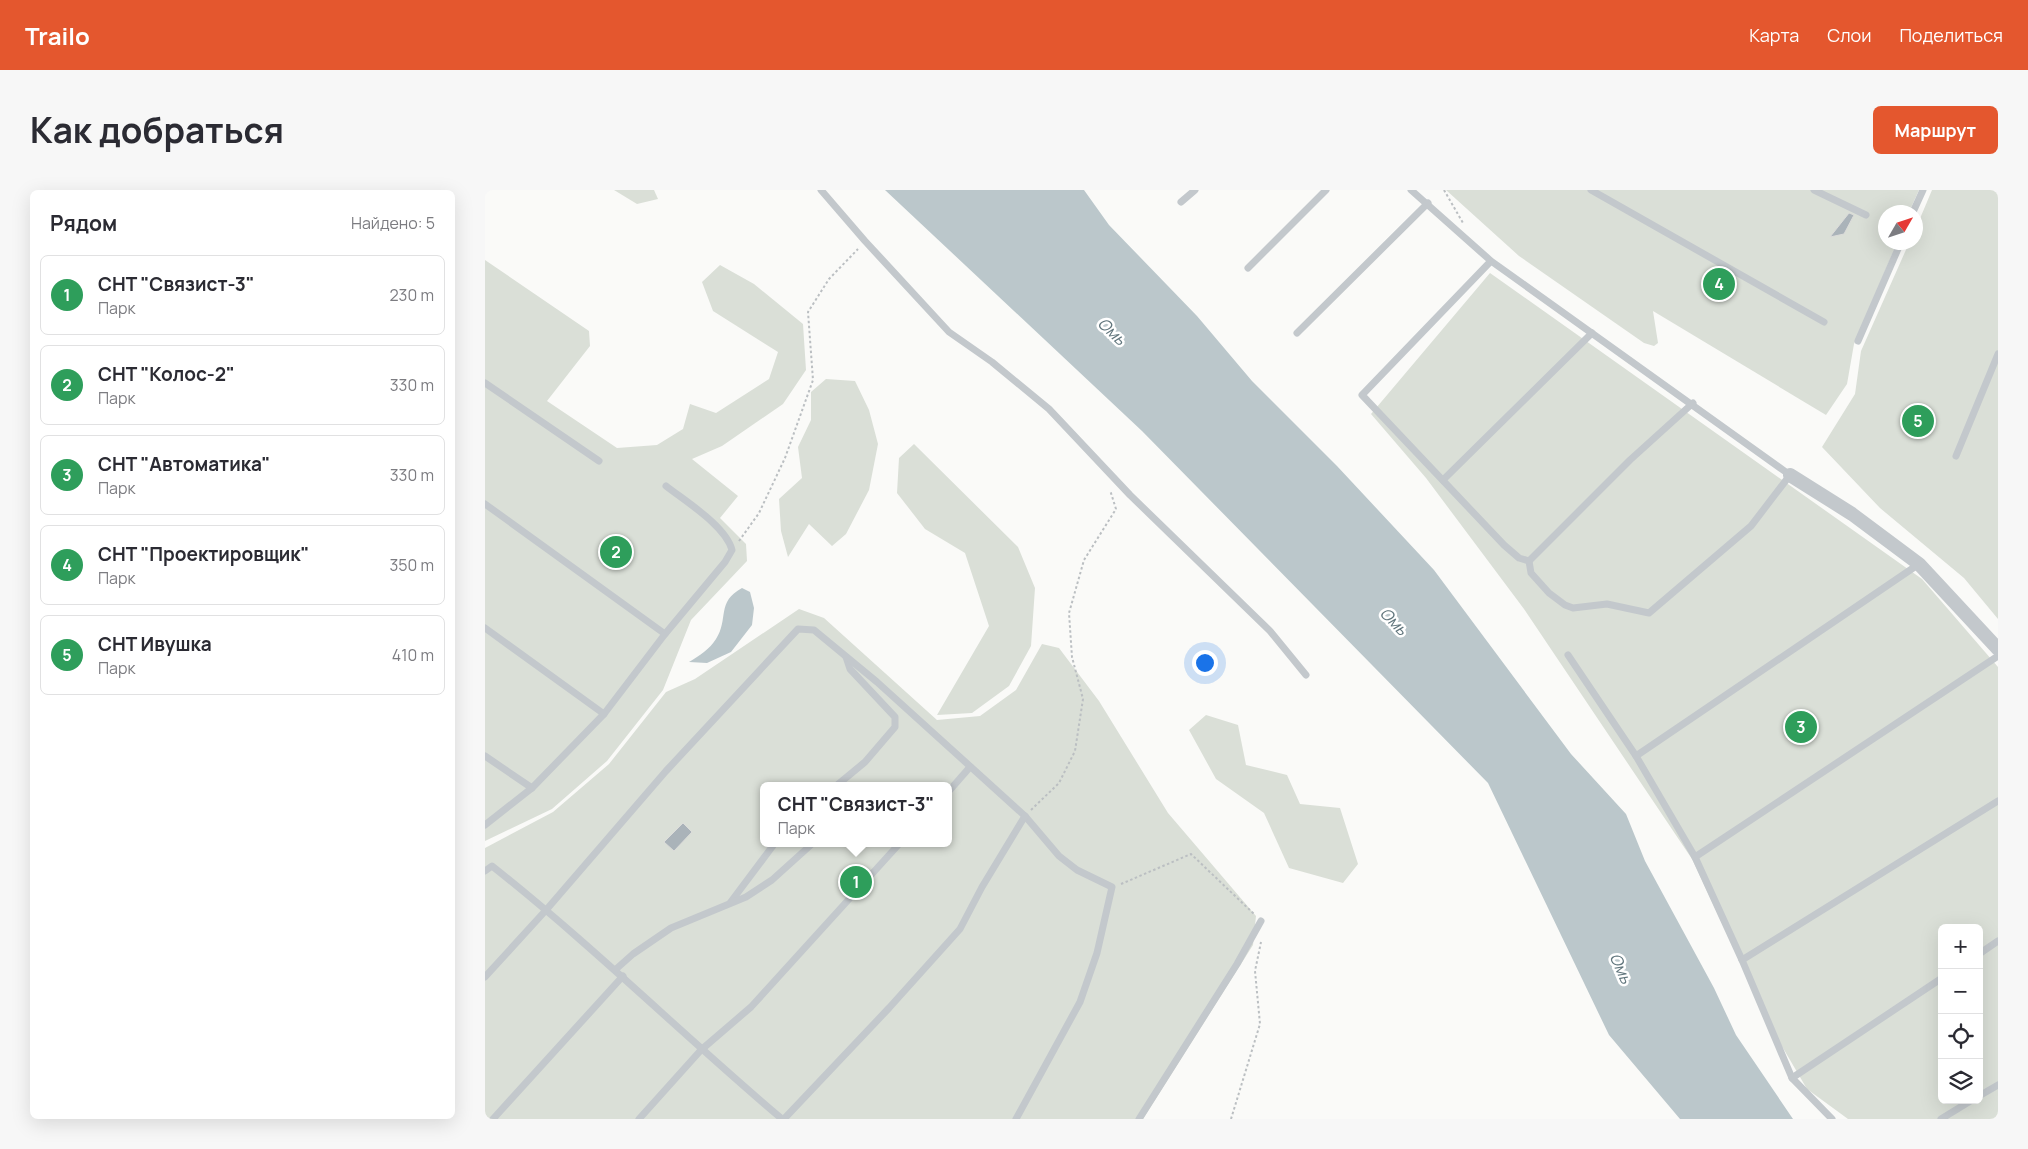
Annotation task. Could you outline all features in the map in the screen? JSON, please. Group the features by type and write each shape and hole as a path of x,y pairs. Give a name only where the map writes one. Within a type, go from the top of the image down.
{"street":[{"path":"1790,475 1853,514 1919,564 1998,649"}],"lane":[{"path":"821,190 865,242 949,332 992,362 1049,409 1104,468 1207,572 1244,605 1306,675"},
{"path":"1181,202 1195,190"},
{"path":"1248,268 1326,190"},
{"path":"1411,190 1428,203 1491,261 1693,403 1790,475 1751,526 1649,612 1607,604 1573,608 1565,605 1549,593 1531,573 1529,561"},
{"path":"1591,190 1824,322"},
{"path":"1814,190 1866,214"},
{"path":"1916,205 1923,190"},
{"path":"1297,333 1428,203"},
{"path":"1858,341 1898,250"},
{"path":"1491,261 1362,395 1504,545 1519,558 1529,561"},
{"path":"1443,480 1592,333"},
{"path":"1956,456 1998,354"},
{"path":"485,383 599,462"},
{"path":"1529,561 1630,460 1693,403"},
{"path":"485,825 532,788 604,714 665,634 725,562 732,550 729,540 718,528 666,486"},
{"path":"485,504 665,634"},
{"path":"1636,756 1919,564"},
{"path":"485,628 604,714"},
{"path":"485,976 547,909 665,771 798,630 814,630 845,655 1025,816 1059,856 1077,870 1112,887 1097,953 1080,1002 1017,1119"},
{"path":"841,782 865,762 895,727 895,717 851,669 845,655"},
{"path":"1568,655 1636,756 1695,857 1793,1078 1832,1119"},
{"path":"1695,857 1998,656"},
{"path":"485,756 532,788"},
{"path":"952,788 971,767"},
{"path":"1742,960 1998,800"},
{"path":"485,871 493,866 547,909 623,976 701,1050 783,1119 889,1008 960,929 982,887 1025,816"},
{"path":"730,903 772,847"},
{"path":"615,970 633,954 671,928 746,897 772,880 809,847"},
{"path":"639,1119 701,1050 751,1008 897,847"},
{"path":"1139,1119 1237,964 1261,921"},
{"path":"1983,951 1998,941"},
{"path":"493,1119 623,976"},
{"path":"1793,1078 1938,981"},
{"path":"1983,1094 1998,1085"},
{"path":"1941,1119 1965,1104"}],"path":[{"path":"732,550 759,513 785,458 813,380 808,312 829,279 865,242"},
{"path":"1025,816 1059,783 1075,751 1083,699 1072,657 1069,613 1084,560 1116,509 1104,468"},
{"path":"1112,887 1191,854 1265,925 1255,971 1260,1024 1231,1119"}],"shaded area":[{"path":"614,190 654,190 658,199 637,204"},
{"path":"1446,190 1919,190 1912,205 1878,205 1878,250 1894,250 1854,344 1847,384 1826,415 1653,311 1658,343 1654,346 1644,343 1519,256"},
{"path":"1932,190 1998,190 1998,619 1964,578 1880,508 1822,447 1855,394 1861,351 1906,250 1923,250 1923,211"},
{"path":"485,260 589,331 590,346 547,401 617,448 657,445 683,429 690,404 716,413 769,379 778,352 713,311 702,282 720,265 754,284 803,324 806,370 783,404 722,446 692,459 738,496 720,518 746,544 747,561 691,620 663,690 607,761 552,809 485,841"},
{"path":"1490,273 1922,579 1998,667 1998,1119 1848,1119 1807,1089 1770,1026 1692,859 1524,609 1426,478 1371,414"},
{"path":"826,379 855,381 869,410 878,444 869,490 846,534 832,546 809,524 788,557 781,531 779,499 802,478 798,447 811,420 811,392"},
{"path":"914,444 1018,547 1035,588 1031,646 1009,686 972,713 937,715 989,626 965,553 925,529 897,493 899,458"},
{"path":"799,609 824,618 937,720 980,716 1016,690 1042,644 1059,648 1099,701 1168,813 1256,916 1253,945 1143,1119 485,1119 485,848 553,812 609,764 666,692 695,679"},
{"path":"1206,715 1238,725 1246,765 1287,775 1300,804 1340,808 1358,864 1343,883 1289,868 1264,813 1216,779 1189,730"}],"water":[{"name":"Омь","path":"885,190 1084,190 1109,225 1197,316 1252,381 1337,466 1434,570 1571,754 1626,814 1645,861 1714,988 1736,1035 1793,1119 1680,1119 1609,1035 1488,783 1142,431"},
{"path":"742,588 750,592 754,608 752,625 731,652 707,663 689,662 714,643 720,632 724,611 729,599"}],"building":[{"path":"1849,213 1854,215 1844,234 1830,237"},
{"path":"683,823 692,832 674,851 664,842"}],"place":[{"name":"СНТ \"Проектировщик\"","path":"1719,284"},
{"name":"СНТ Ивушка","path":"1918,421"},
{"name":"СНТ \"Колос-2\"","path":"616,552"},
{"name":"СНТ \"Автоматика\"","path":"1801,727"},
{"name":"СНТ \"Связист-3\"","path":"856,882"}]}
